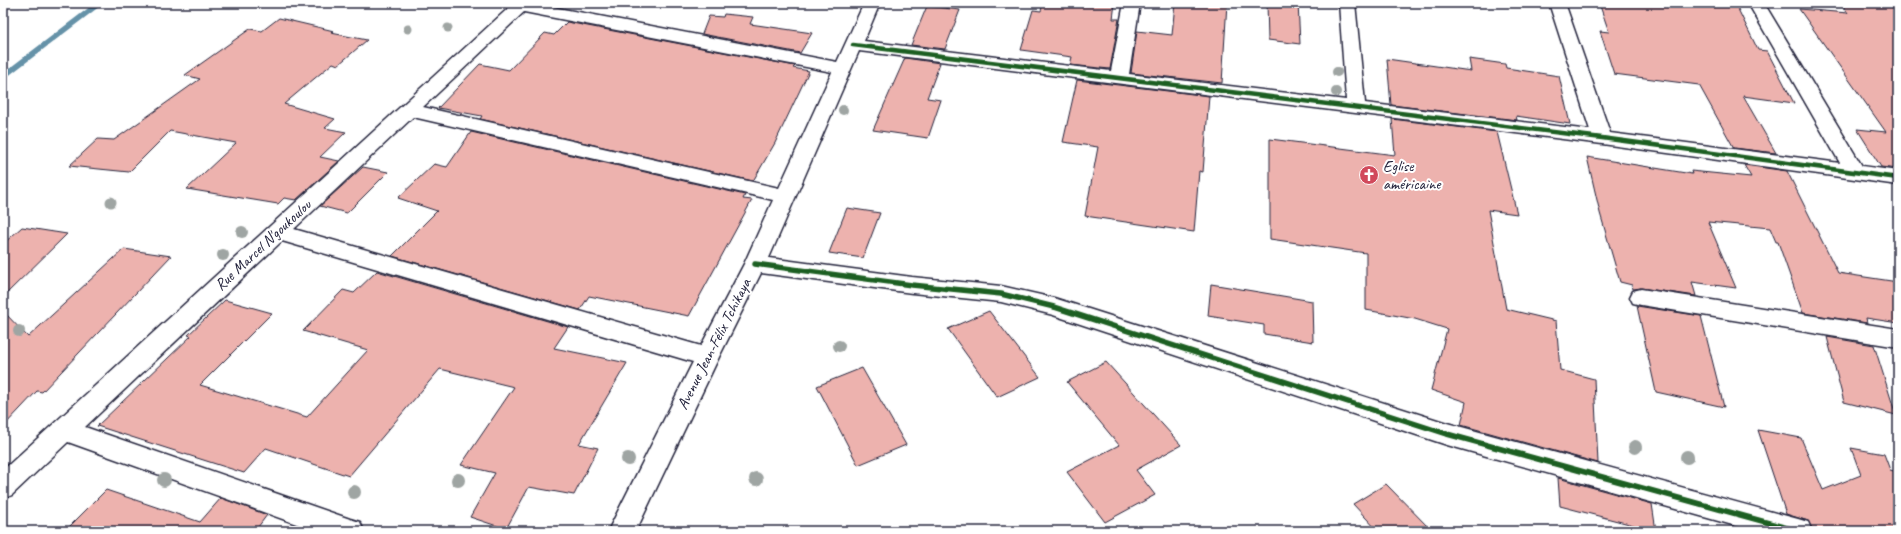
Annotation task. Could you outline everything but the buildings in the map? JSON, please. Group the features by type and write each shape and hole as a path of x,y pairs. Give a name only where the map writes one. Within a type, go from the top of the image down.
{"street":[{"name":"Avenue Jean-Félix Tchikaya","path":"622,531 707,357 755,264 784,196 872,3"},
{"path":"1119,79 1132,3"},
{"path":"1347,3 1356,108"},
{"path":"1557,3 1602,138"},
{"path":"1756,3 1856,173"},
{"path":"523,5 842,68"},
{"name":"Rue Marcel N'goukoulou","path":"3,487 523,5"},
{"path":"853,44 1119,79 1602,138 1898,178"},
{"path":"408,110 784,196"},
{"path":"277,232 707,357"},
{"path":"755,264 912,285 1001,294 1054,307 1446,434 1798,531"},
{"path":"1641,297 1898,338"},
{"path":"63,430 350,531"}],"waterway":[{"path":"3,77 100,3"}],"cycle path":[{"path":"853,45 1602,138 1898,178"},
{"path":"755,264 912,285 1001,294 1054,307 1447,434 1798,531"}],"place":[{"name":"Eglise américaine","path":"1369,175"}]}
